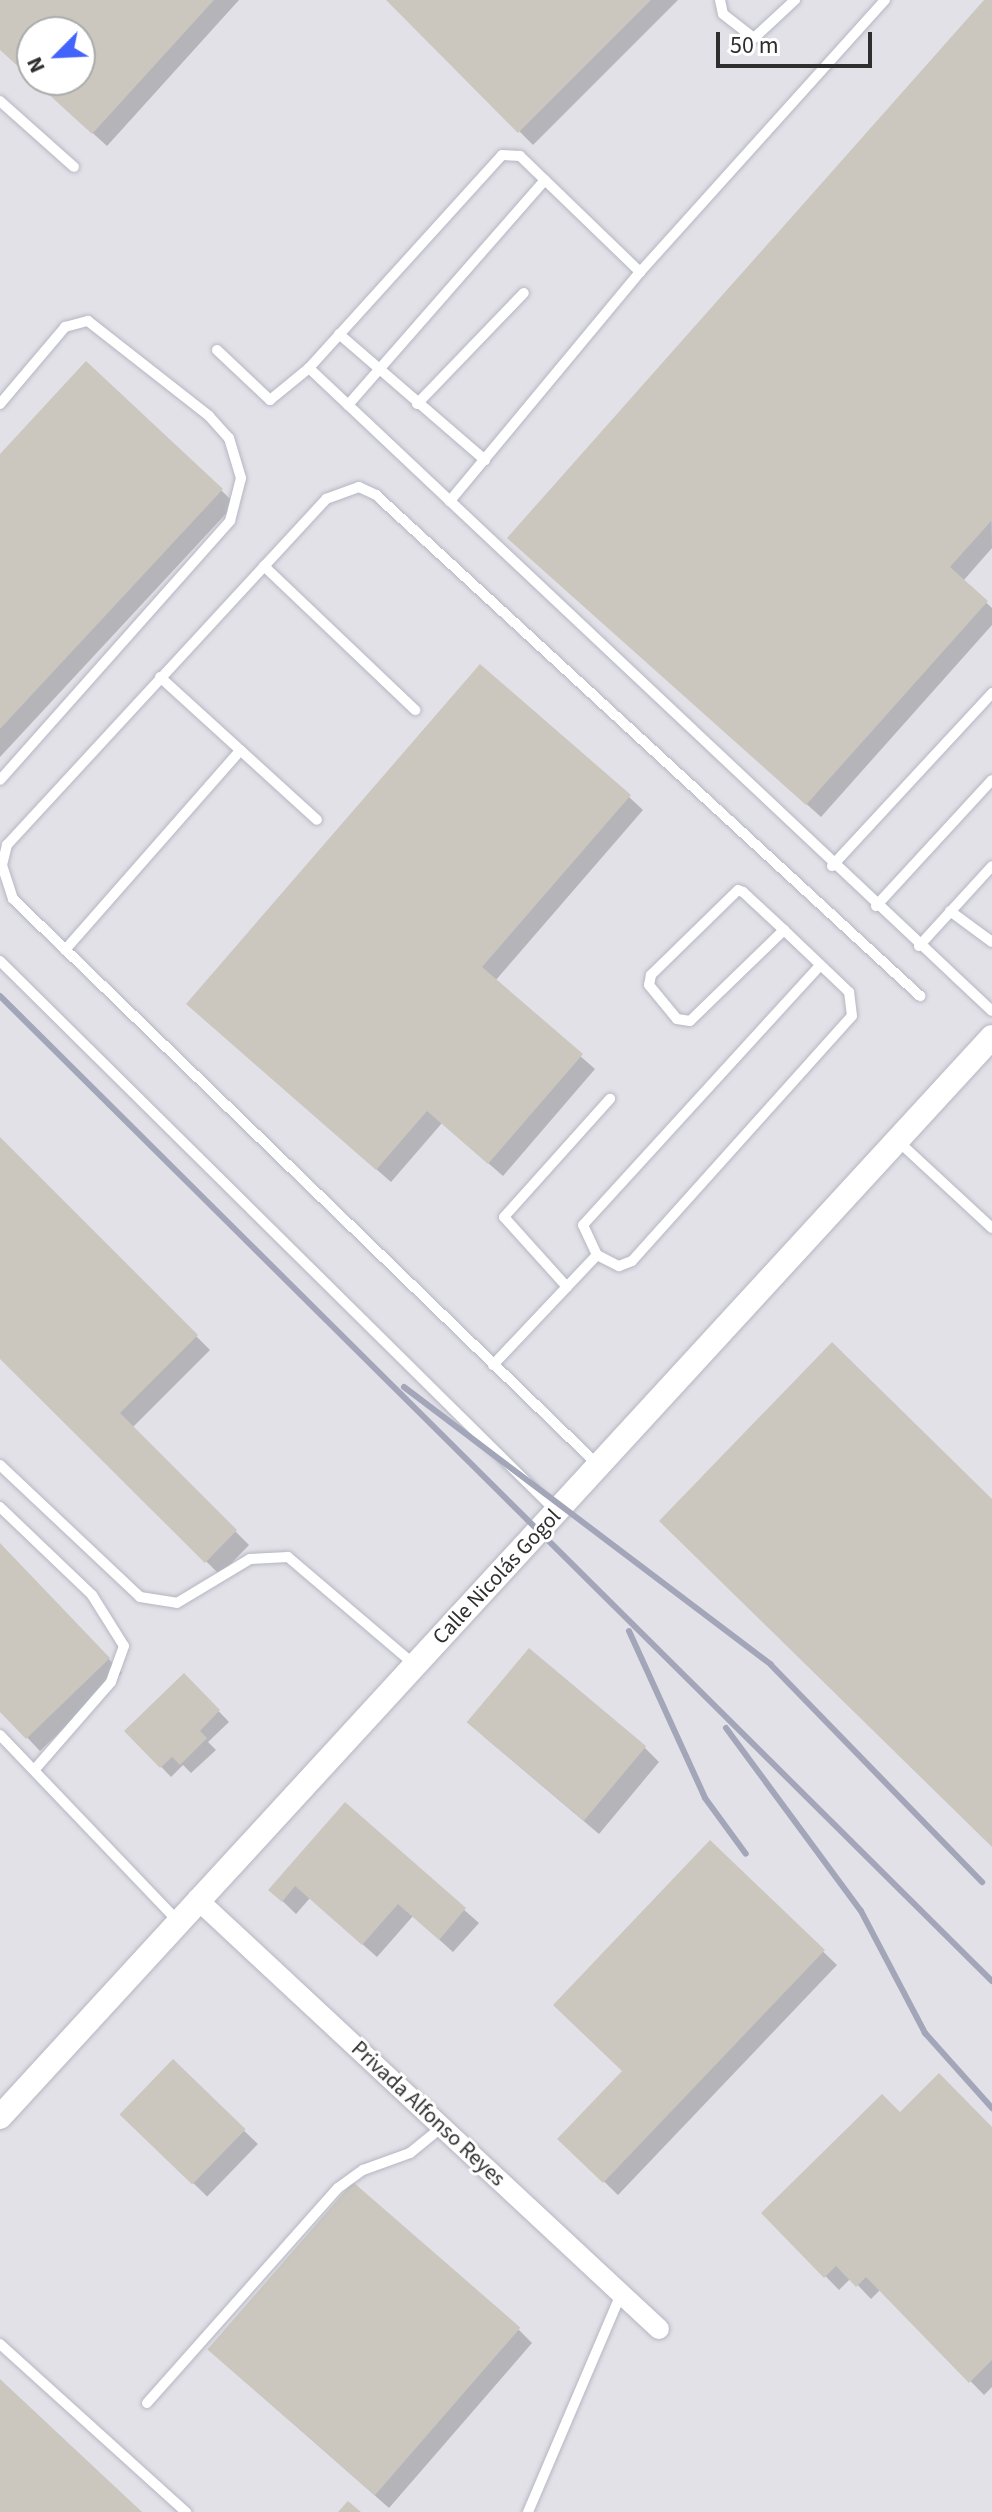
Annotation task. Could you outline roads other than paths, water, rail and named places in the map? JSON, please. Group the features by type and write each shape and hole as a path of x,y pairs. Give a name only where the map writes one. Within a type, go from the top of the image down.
{"street":[{"name":"Calle Nicolás Gogol","path":"0,2117 992,1037"},
{"name":"Privada Alfonso Reyes","path":"197,1899 659,2329"}],"lane":[{"path":"720,0 723,14 754,38 795,0"},
{"path":"450,501 640,272 885,0"},
{"path":"0,101 74,167"},
{"path":"217,350 270,400 309,368 494,160 520,156 640,272"},
{"path":"348,405 545,180"},
{"path":"417,404 524,293"},
{"path":"0,404 65,327 88,321 209,416 229,438 241,478 230,521 0,780"},
{"path":"339,334 378,371 485,460"},
{"path":"309,368 832,866 992,1011"},
{"path":"600,1467 13,899 2,865 7,845 326,499 359,487 376,495 920,996"},
{"path":"264,566 415,710"},
{"path":"160,677 317,820"},
{"path":"832,866 992,693"},
{"path":"65,950 241,750"},
{"path":"876,906 992,780"},
{"path":"919,946 992,866"},
{"path":"784,930 690,1021 677,1019 649,985 651,975 731,891 743,892 784,930 820,965 854,1000 852,1016 632,1261 619,1266 597,1255 583,1225 820,965"},
{"path":"950,911 992,942"},
{"path":"0,961 558,1512"},
{"path":"567,1287 504,1217 610,1099"},
{"path":"898,1141 992,1228"},
{"path":"493,1365 597,1255"},
{"path":"0,1465 140,1597 177,1603 250,1559 288,1557 415,1665"},
{"path":"0,1507 92,1595 124,1646 111,1682 36,1768"},
{"path":"0,1735 36,1768 178,1921"},
{"path":"147,2403 338,2188 363,2170 410,2153 442,2127"},
{"path":"528,2512 621,2294"},
{"path":"0,2344 186,2512"}],"railway":[{"path":"0,996 992,1981"},
{"path":"404,1387 771,1665 982,1882"},
{"path":"629,1631 705,1798 746,1854"},
{"path":"726,1728 861,1911 925,2033 992,2108"}]}
